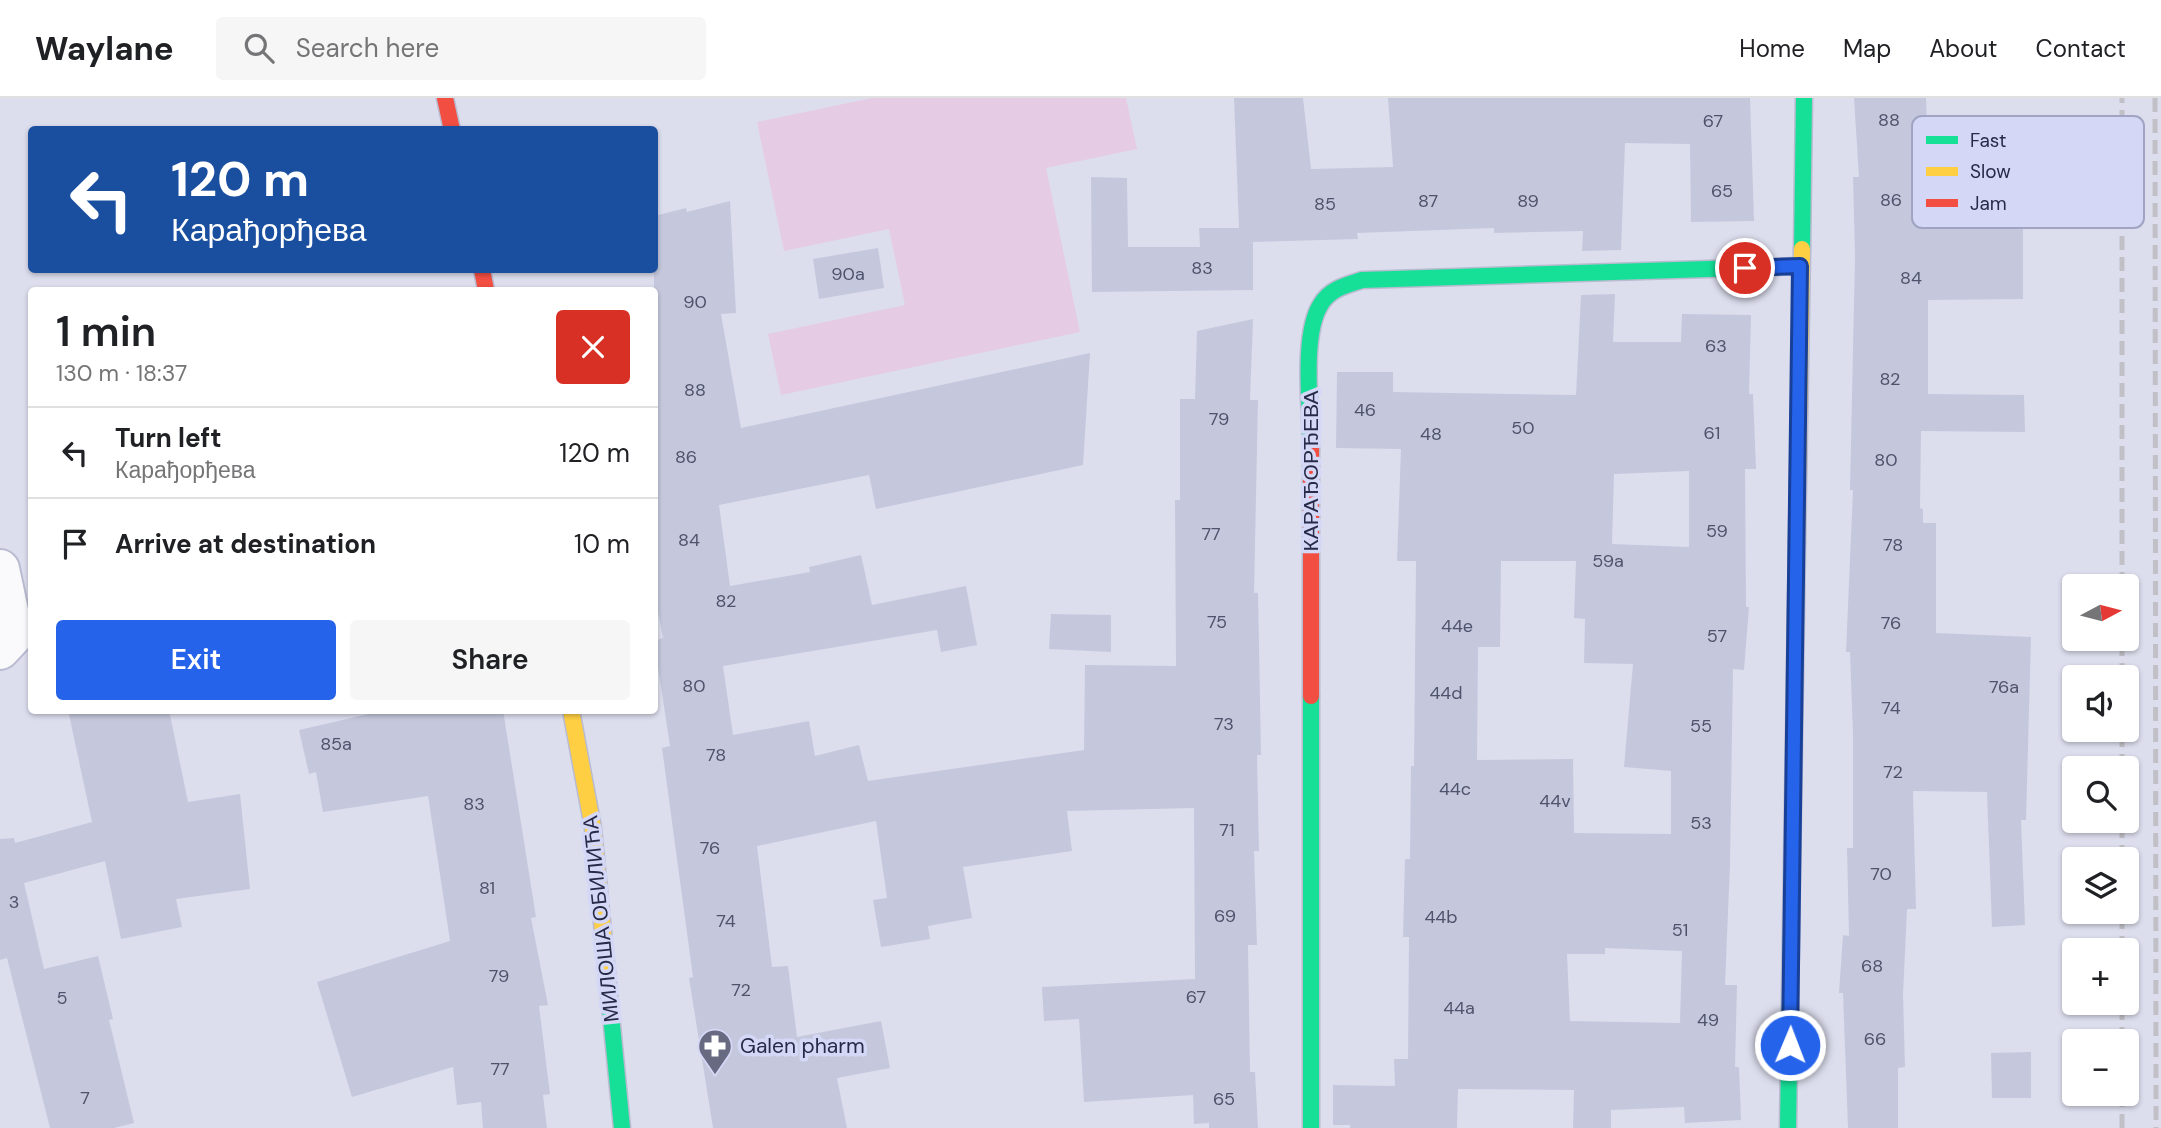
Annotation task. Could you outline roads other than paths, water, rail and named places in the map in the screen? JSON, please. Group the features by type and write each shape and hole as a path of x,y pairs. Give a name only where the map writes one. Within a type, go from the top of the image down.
{"street":[{"path":"445,98 451,126"},
{"path":"1788,1128 1804,98"},
{"name":"КАРАЂОРЂЕВА","path":"1311,1128 1311,348 1312,328 1327,293 1339,286 1362,280 1800,266"},
{"path":"0,569 14,635 0,650"},
{"name":"МИЛОША ОБИЛИЋА","path":"572,714 593,828 622,1128"}],"railway":[{"path":"2122,98 2122,116"},
{"path":"2155,98 2156,1128"},
{"path":"2122,228 2122,574"},
{"path":"2122,651 2122,665"},
{"path":"2122,742 2122,756"},
{"path":"2122,833 2122,847"},
{"path":"2122,924 2122,938"},
{"path":"2122,1015 2122,1029"},
{"path":"2122,1106 2122,1128"}],"place":[{"name":"Galen pharm","path":"715,1076"}]}
